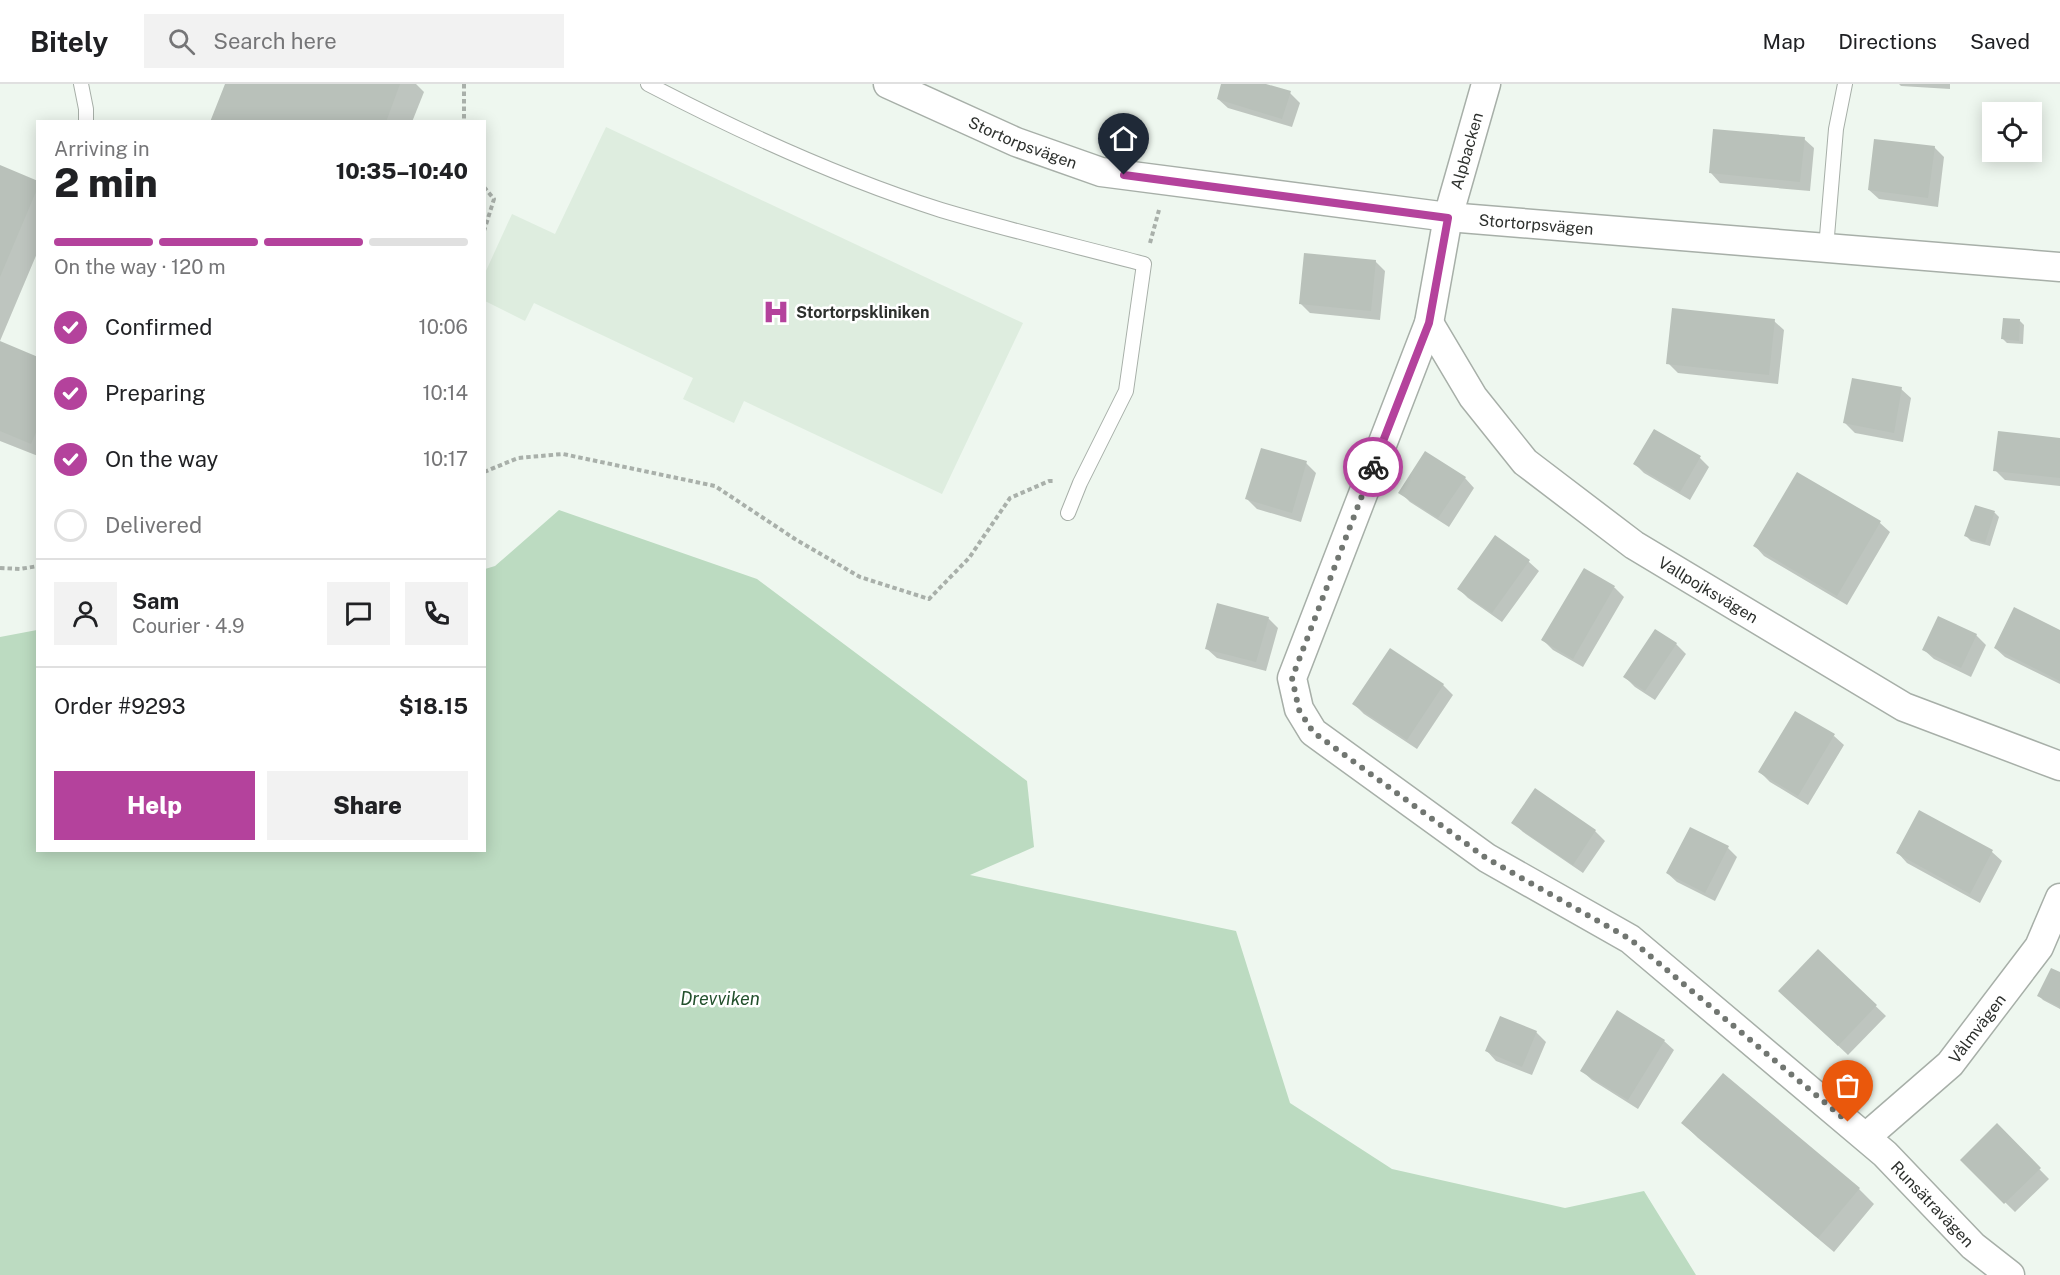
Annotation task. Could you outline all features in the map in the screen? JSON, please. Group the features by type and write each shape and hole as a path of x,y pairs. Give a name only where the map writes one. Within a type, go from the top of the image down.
{"street":[{"name":"Stortorpsvägen","path":"888,84 1016,142 1101,172 1448,218 2060,267"},
{"name":"Alpbacken","path":"1448,218 1486,84"},
{"name":"Runsätravägen","path":"1448,218 1429,323 1292,678 1299,710 1313,732 1486,858 1630,939 1866,1137 1972,1246 2010,1275"},
{"name":"Vallpojksvägen","path":"1429,323 1473,397 1525,462 1634,545 1904,706 2060,766"},
{"name":"Vålmvägen","path":"1866,1137 1950,1064 2039,947 2060,898"}],"lane":[{"path":"81,84 86,120"},
{"path":"648,84 720,121 842,174 941,209 1144,264 1126,391 1080,483 1068,513"},
{"path":"1826,248 1836,129 1845,84"}],"path":[{"path":"464,84 464,120"},
{"path":"486,190 494,200 486,225"},
{"path":"1144,264 1161,205"},
{"path":"486,471 518,458 563,454 715,486 795,539 860,577 929,599 969,558 1010,498 1048,481 1080,483"},
{"path":"0,568 20,569 36,566"}],"shaded area":[{"name":"Stortorpskliniken","path":"606,127 1023,323 942,494 744,401 734,423 683,399 693,378 534,303 525,321 486,302 486,271 512,214 555,234"}],"water":[{"name":"Drevviken","path":"559,510 757,579 1027,781 1034,847 970,875 1236,931 1290,1103 1392,1169 1565,1208 1644,1191 1696,1275 0,1275 0,637 36,630 36,852 486,852 486,569 495,566"}],"building":[{"path":"225,84 400,84 387,120 211,120"},
{"path":"1221,84 1266,84 1291,91 1282,119 1217,99"},
{"path":"1713,129 1805,137 1800,182 1709,173"},
{"path":"1874,139 1935,146 1928,198 1868,190"},
{"path":"0,165 36,180 36,192 0,277"},
{"path":"1304,253 1376,260 1371,311 1299,304"},
{"path":"1672,308 1775,319 1769,375 1666,364"},
{"path":"2003,318 2020,319 2019,341 2001,339"},
{"path":"0,341 36,356 36,433 31,444 0,431"},
{"path":"1852,378 1902,387 1894,433 1843,423"},
{"path":"1654,429 1701,456 1680,492 1633,464"},
{"path":"1998,431 2060,438 2060,478 1993,471"},
{"path":"1261,448 1307,461 1292,513 1245,499"},
{"path":"1425,451 1466,477 1438,518 1398,493"},
{"path":"1797,472 1881,521 1837,596 1753,546"},
{"path":"1975,505 1995,511 1985,543 1964,536"},
{"path":"1495,535 1530,560 1492,613 1457,589"},
{"path":"1584,568 1615,586 1573,659 1541,640"},
{"path":"1217,603 1269,617 1256,662 1205,649"},
{"path":"2014,607 2060,630 2060,681 1994,648"},
{"path":"1938,616 1977,634 1961,668 1922,650"},
{"path":"1655,629 1677,643 1645,691 1623,677"},
{"path":"1390,648 1444,684 1407,740 1352,704"},
{"path":"1795,711 1835,734 1798,796 1758,772"},
{"path":"1535,788 1596,830 1573,865 1511,823"},
{"path":"1919,810 1993,850 1970,894 1896,853"},
{"path":"1690,827 1729,846 1705,893 1666,873"},
{"path":"1818,949 1877,1005 1838,1046 1778,991"},
{"path":"2051,968 2060,972 2060,1007 2037,996"},
{"path":"1617,1010 1665,1040 1628,1100 1580,1071"},
{"path":"1500,1016 1537,1031 1522,1067 1485,1051"},
{"path":"1723,1073 1860,1188 1818,1238 1681,1123"},
{"path":"1997,1123 2041,1168 2004,1204 1960,1160"}],"way so far":[{"path":"1373,467 1292,678 1299,710 1313,732 1486,858 1630,939 1848,1122"}],"place":[{"name":"Stortorpskliniken","path":"776,312"}],"route":[{"path":"1124,175 1448,218 1429,323 1373,467"}]}
